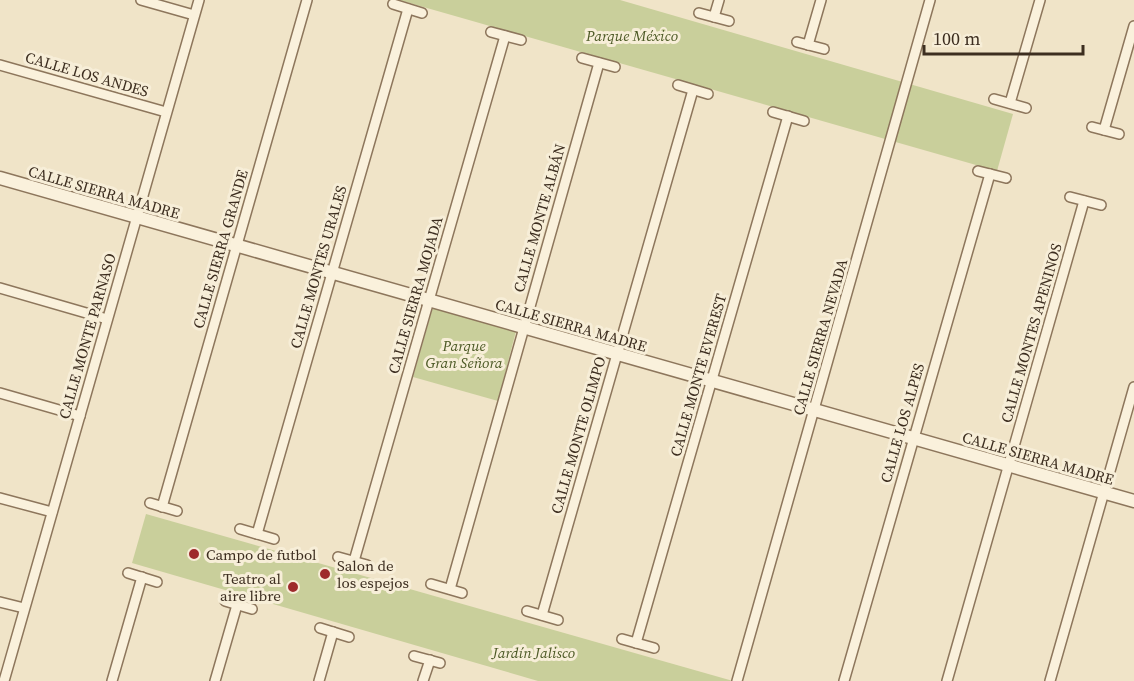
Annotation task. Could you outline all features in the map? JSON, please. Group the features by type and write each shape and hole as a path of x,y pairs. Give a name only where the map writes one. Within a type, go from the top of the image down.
{"street":[{"path":"141,0 194,15"},
{"name":"CALLE MONTE PARNASO","path":"4,681 199,0"},
{"name":"CALLE SIERRA GRANDE","path":"162,507 308,0"},
{"path":"714,17 719,0"},
{"path":"808,45 821,0"},
{"name":"CALLE SIERRA NEVADA","path":"737,681 816,410 930,0"},
{"path":"1010,103 1040,0"},
{"path":"393,4 422,13"},
{"name":"CALLE MONTES URALES","path":"257,534 408,9"},
{"path":"699,13 729,21"},
{"path":"1104,130 1134,26"},
{"path":"491,32 521,40"},
{"name":"CALLE SIERRA MOJADA","path":"354,561 505,36"},
{"path":"797,42 824,49"},
{"path":"582,58 615,67"},
{"name":"CALLE MONTE ALBÁN","path":"450,589 599,63"},
{"name":"CALLE LOS ANDES","path":"0,65 166,112"},
{"path":"678,85 708,94"},
{"name":"CALLE MONTE OLIMPO","path":"542,615 693,90"},
{"path":"994,99 1026,108"},
{"path":"773,112 804,121"},
{"name":"CALLE MONTE EVEREST","path":"636,643 788,116"},
{"path":"1092,127 1119,134"},
{"path":"978,171 1006,178"},
{"name":"CALLE LOS ALPES","path":"843,681 990,174"},
{"name":"CALLE SIERRA MADRE","path":"0,178 1134,501"},
{"path":"1070,196 1101,205"},
{"name":"CALLE MONTES APENINOS","path":"946,681 1084,201"},
{"path":"0,288 107,319"},
{"path":"1050,681 1134,387"},
{"path":"0,393 80,416"},
{"path":"0,498 52,512"},
{"path":"150,503 177,511"},
{"path":"240,529 274,539"},
{"path":"338,557 367,565"},
{"path":"128,573 157,582"},
{"path":"112,681 142,577"},
{"path":"431,584 462,593"},
{"path":"225,601 252,609"},
{"path":"0,602 24,608"},
{"path":"215,681 237,605"},
{"path":"527,611 558,620"},
{"path":"320,628 349,637"},
{"path":"319,681 333,632"},
{"path":"622,639 654,648"},
{"path":"414,656 440,663"},
{"path":"423,681 430,660"}],"green space":[{"name":"Parque México","path":"399,0 620,0 1013,114 997,171"},
{"name":"Parque Gran Señora","path":"433,307 516,331 498,401 413,377"},
{"name":"Jardín Jalisco","path":"146,514 733,681 538,681 132,563"}],"place":[{"name":"Campo de futbol","path":"194,554"},
{"name":"Salon de los espejos","path":"325,574"},
{"name":"Teatro al aire libre","path":"293,587"}]}
